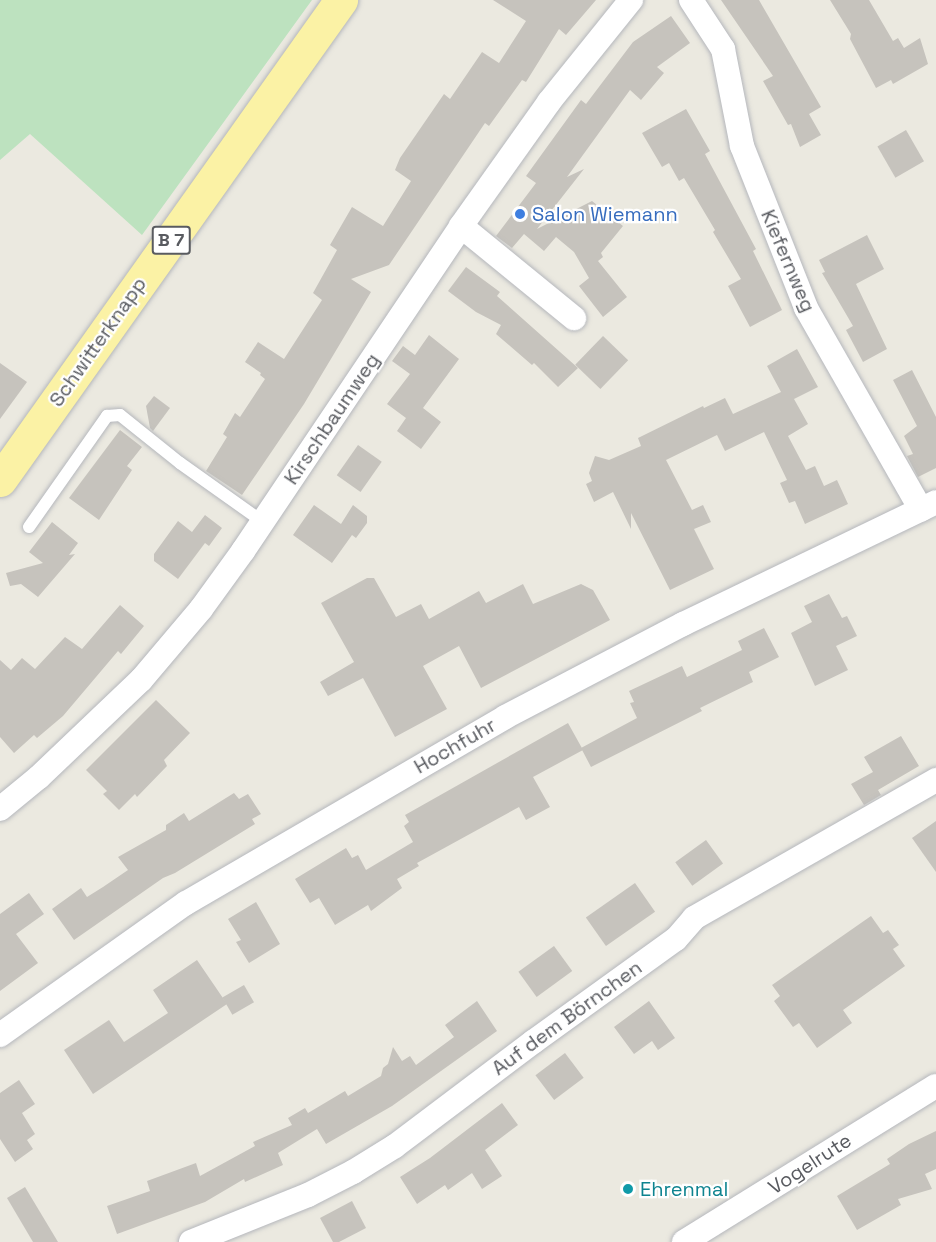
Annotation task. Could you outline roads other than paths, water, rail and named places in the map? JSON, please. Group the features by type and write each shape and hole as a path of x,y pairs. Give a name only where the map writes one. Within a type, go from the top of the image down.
{"main road":[{"name":"Schwitterknapp","path":"0,480 341,0"}],"street":[{"name":"Kirschbaumweg","path":"0,809 39,777 141,681 201,609 263,522 461,226 549,102 631,0"},
{"name":"Kiefernweg","path":"691,0 723,49 742,146 806,308 928,506"},
{"path":"461,226 574,318"},
{"name":"Hochfuhr","path":"0,1035 186,903 505,717 683,624 928,506"},
{"name":"Auf dem Börnchen","path":"191,1242 308,1195 353,1172 395,1146 533,1042 676,939 694,918 936,780"},
{"name":"Vogelrute","path":"684,1242 936,1086"}],"lane":[{"path":"29,527 107,416 120,415 180,463 263,522"}],"place":[{"name":"Salon Wiemann","path":"520,214"},
{"name":"Ehrenmal","path":"628,1189"}]}
